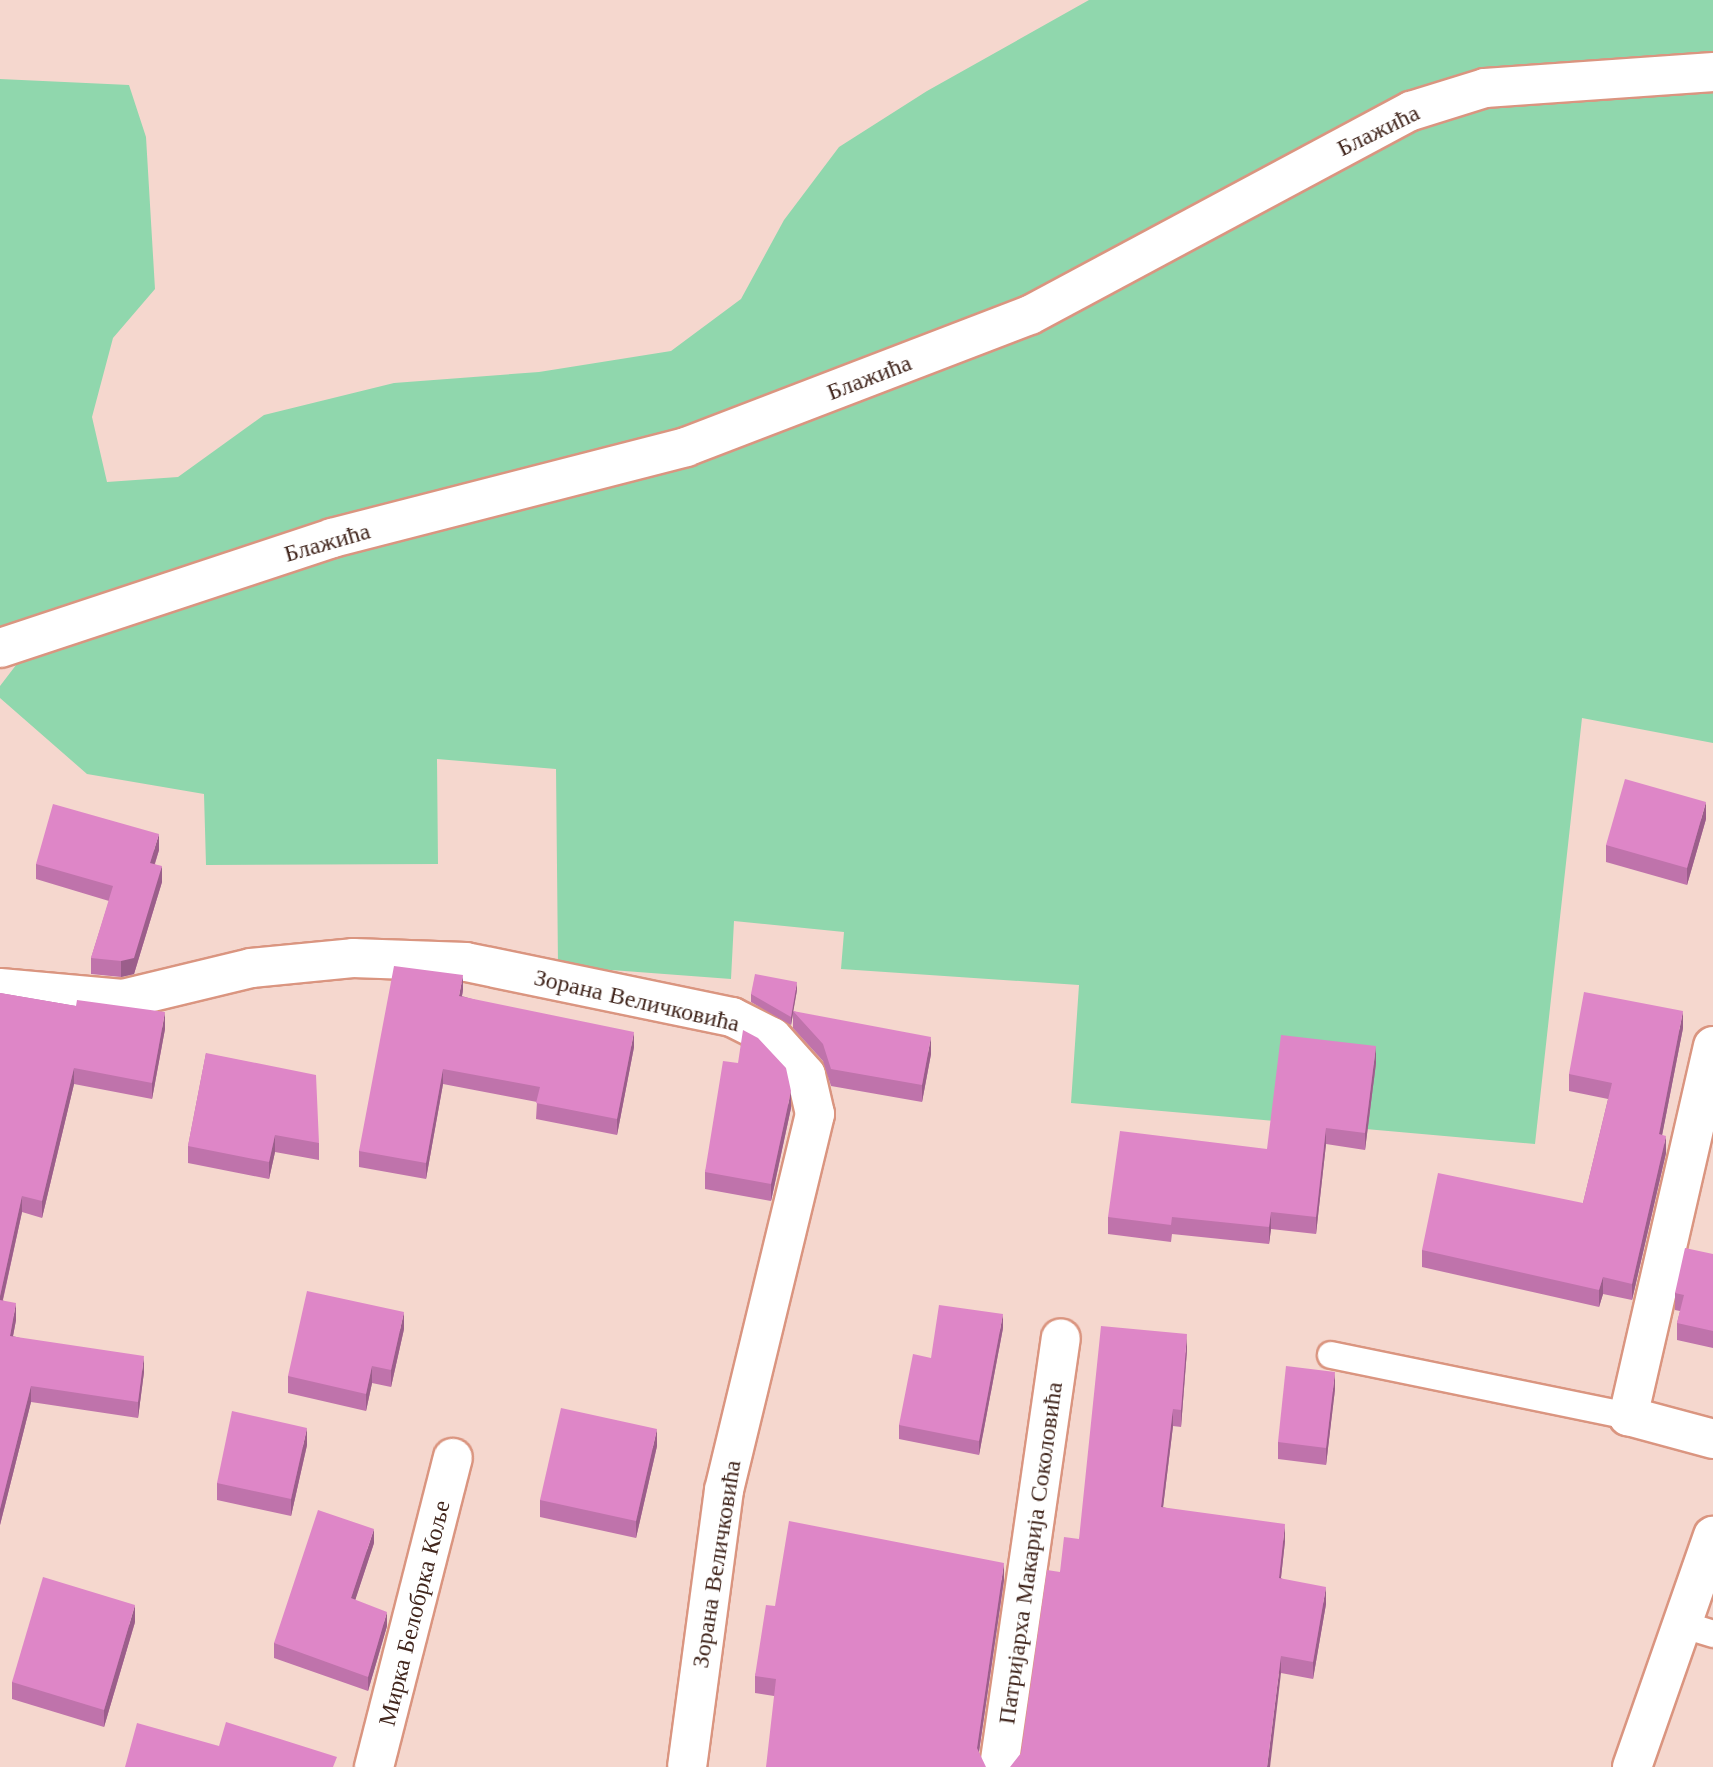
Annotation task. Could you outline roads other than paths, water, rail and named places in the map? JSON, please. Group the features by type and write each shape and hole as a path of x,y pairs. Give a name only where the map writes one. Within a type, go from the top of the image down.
{"street":[{"name":"Блажића","path":"0,648 332,538 686,447 1030,315 1411,111 1485,88 1713,72"},
{"name":"Зорана Величковића","path":"0,988 123,999 251,968 353,958 466,962 732,1017 772,1037 806,1075 815,1114 724,1490 687,1767"},
{"path":"1713,1046 1628,1416 1713,1439"},
{"name":"Патријарха Макарија Соколовића","path":"999,1767 1061,1338"},
{"name":"Мирка Белобрка Коље","path":"374,1767 453,1458"},
{"path":"1632,1767 1697,1629 1713,1536"}],"lane":[{"path":"1331,1355 1628,1416"}]}
